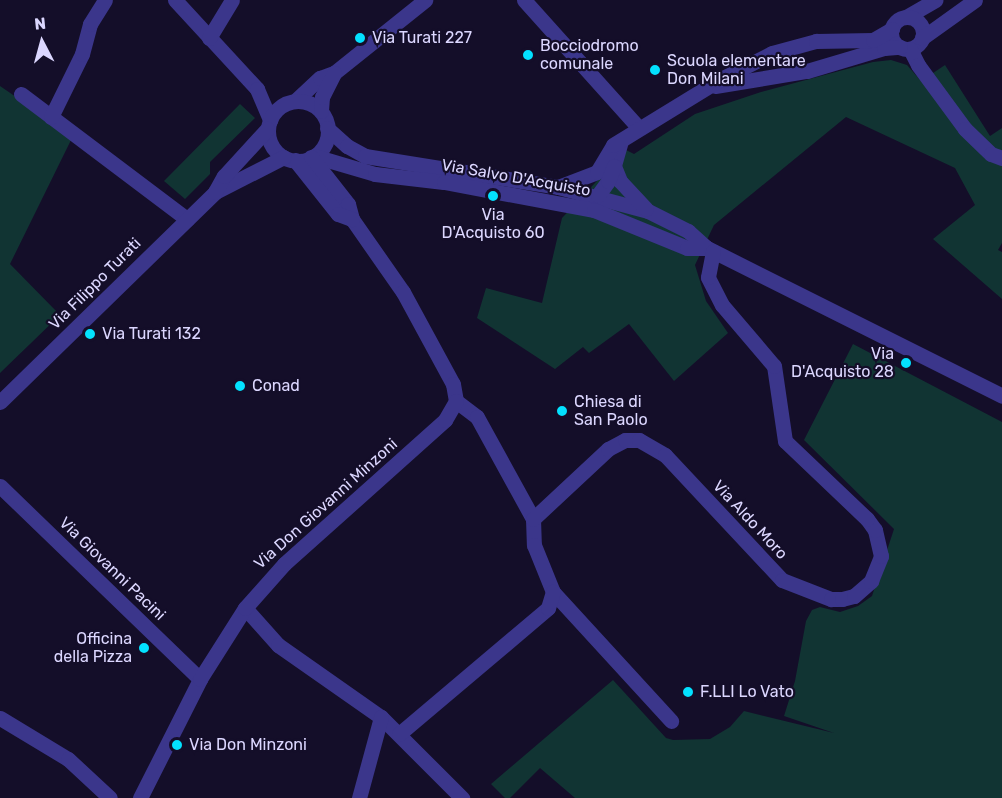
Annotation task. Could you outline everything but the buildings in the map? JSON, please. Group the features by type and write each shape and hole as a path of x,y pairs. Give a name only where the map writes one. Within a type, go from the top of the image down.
{"street":[{"path":"51,117 82,54 90,24 105,0"},
{"path":"175,0 257,89 272,146 289,159 338,214 352,219"},
{"path":"209,38 232,0"},
{"path":"215,192 224,176 268,124 274,112 292,101 320,78 334,73 424,0"},
{"path":"524,0 639,128"},
{"path":"936,0 896,22 892,29 892,39 905,48 965,129 991,154 1002,158"},
{"path":"706,87 807,71 884,48 905,48 975,0"},
{"path":"906,17 912,18 921,26 922,38"},
{"path":"596,203 597,172 606,154 639,128 706,87 772,53 816,41 873,40 892,29"},
{"path":"215,192 289,159 312,156 324,144 327,128 321,111 322,97 334,73"},
{"path":"257,89 292,101 304,101 321,111"},
{"path":"21,94 187,219"},
{"name":"Via Salvo D'Acquisto","path":"327,128 360,154 379,159 558,187 687,248 710,250"},
{"path":"596,203 608,181 622,140"},
{"path":"312,156 348,204 352,219 403,292 453,384 456,401 477,417 533,519 534,545 553,592 671,721"},
{"name":"Via Salvo D'Acquisto","path":"312,156 375,174 648,211 688,231 710,250 1002,396"},
{"path":"614,166 620,181 648,211"},
{"path":"558,187 597,172"},
{"name":"Via Filippo Turati","path":"0,402 215,192"},
{"name":"Via Aldo Moro","path":"533,519 608,449 625,441 639,440 665,455 782,580 820,595 842,599 855,596 872,581 881,556 881,545 875,530 867,519 785,441 774,366 722,305 708,277 710,250"},
{"name":"Via Don Giovanni Minzoni","path":"140,798 200,679 245,608 284,564 446,420 456,401"},
{"name":"Via Giovanni Pacini","path":"0,486 200,679"},
{"path":"399,734 548,608 553,592"},
{"path":"245,608 278,645 381,717 462,798"},
{"path":"359,798 381,717"},
{"path":"0,718 68,759 110,798"}],"green space":[{"path":"891,60 907,65 921,81 945,65 990,136 1002,128 1002,243 998,250 1002,252 1002,299 933,239 975,205 955,168 846,117 714,225 695,265 706,301 728,333 674,381 629,324 589,353 583,347 555,369 477,318 486,288 542,303 562,218 626,150 634,154 695,114 761,92 873,62"},
{"path":"0,86 73,136 10,264 60,315 0,373"},
{"path":"240,104 255,118 210,162 210,174 185,199 164,181"},
{"path":"853,344 1002,422 1002,798 575,798 540,768 510,798 505,798 491,784 613,680 666,738 673,740 710,739 730,727 744,711 834,733 784,716 795,681 806,621 812,610 820,607 840,612 858,606 872,596 894,529 804,440"}],"place":[{"name":"Via Turati 227","path":"360,38"},
{"name":"Bocciodromo comunale","path":"528,55"},
{"name":"Scuola elementare Don Milani","path":"655,70"},
{"name":"Via D'Acquisto 60","path":"493,196"},
{"name":"Via Turati 132","path":"90,334"},
{"name":"Via D'Acquisto 28","path":"906,363"},
{"name":"Conad","path":"240,386"},
{"name":"Chiesa di San Paolo","path":"562,411"},
{"name":"Officina della Pizza","path":"144,648"},
{"name":"F.LLI Lo Vato","path":"688,692"},
{"name":"Via Don Minzoni","path":"177,745"}]}
